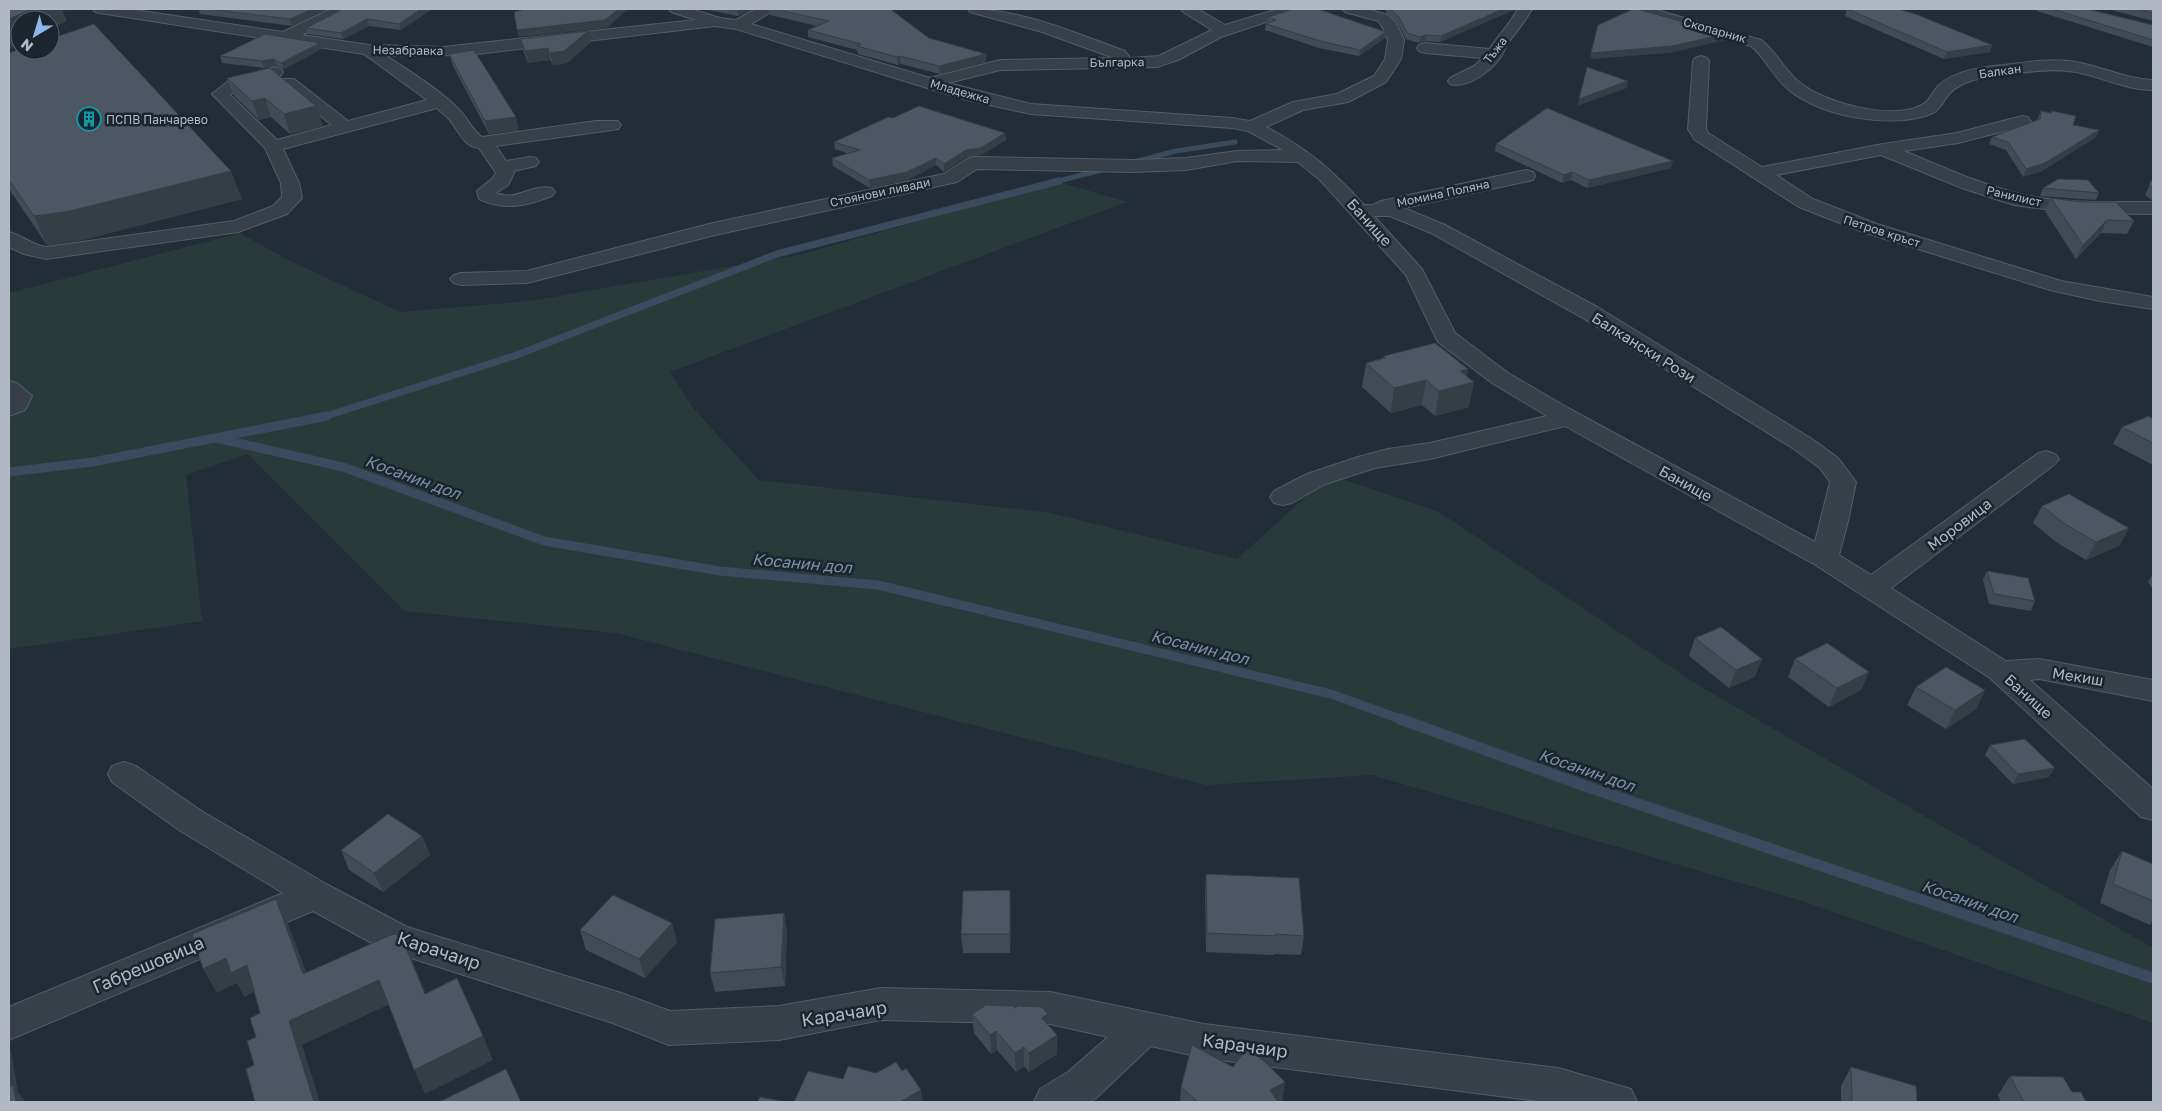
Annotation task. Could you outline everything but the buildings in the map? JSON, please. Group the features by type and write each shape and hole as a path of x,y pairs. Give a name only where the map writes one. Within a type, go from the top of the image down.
{"street":[{"name":"Незабравка","path":"100,9 288,36 369,50 437,52 718,22"},
{"path":"288,36 342,9"},
{"name":"Младежка","path":"676,9 718,22 738,25 969,94 1031,109 1232,123 1253,127"},
{"path":"738,25 766,9"},
{"path":"975,9 1022,21 1082,40 1119,54 1125,62"},
{"path":"1188,9 1223,31"},
{"name":"Българка","path":"932,82 1000,65 1157,62 1169,59 1202,40 1223,31 1292,9"},
{"path":"1253,127 1299,106 1342,98 1380,79 1393,59 1396,40 1390,25 1383,18 1350,9"},
{"name":"Тъжа","path":"1456,81 1480,69 1518,22 1525,9"},
{"name":"Скопарник","path":"1638,9 1748,39 1762,46"},
{"name":"Балкан","path":"1762,46 1789,83 1800,91 1823,102 1869,114 1897,115 1928,109 1947,86 1976,74 2025,68 2077,67 2126,83 2153,85"},
{"path":"1425,48 1494,54"},
{"path":"369,50 440,102 456,116 470,137 478,143 612,125"},
{"name":"Петров кръст","path":"1701,61 1697,129 1701,136 1806,202 1870,228 2057,286 2153,303"},
{"path":"9,238 17,245 31,251 46,253 211,231 254,221 280,210 292,198 290,183 273,146 220,94 237,82 282,77 345,127"},
{"path":"273,146 440,102"},
{"path":"1759,173 1883,149 1958,138 2022,121"},
{"name":"Банище","path":"1253,127 1285,143 1327,176 1415,273 1446,336 1500,378 1568,418 1824,558 2001,671 2153,808"},
{"path":"485,143 505,173 501,181 486,191 486,196 498,202 507,202 545,192"},
{"name":"Ранилист","path":"1883,149 1968,184 2014,199 2075,207 2153,208"},
{"name":"Стоянови ливади","path":"461,279 526,276 713,229 950,178 973,163 1134,166 1186,164 1238,156 1273,155 1303,157"},
{"path":"501,168 530,162"},
{"name":"Момина Поляна","path":"1360,211 1526,176"},
{"name":"Балкански Рози","path":"1360,211 1393,210 1446,233 1591,314 1803,444 1829,463 1843,482 1835,521 1824,558"},
{"path":"9,388 20,396 17,404 9,409"},
{"path":"1283,497 1316,480 1374,460 1430,451 1568,418"},
{"name":"Моровица","path":"1872,588 2046,459"},
{"name":"Мекиш","path":"2001,671 2039,669 2153,690"},
{"name":"Карачаир","path":"124,774 191,821 315,894 396,938 621,1009 669,1028 779,1023 881,1004 1050,1008 1204,1041 1558,1086 1617,1102"},
{"name":"Габрешовица","path":"9,1024 315,894"},
{"path":"1077,1096 1145,1028"}],"green space":[{"path":"1059,182 1127,202 670,372 693,408 759,480 1051,513 1237,559 1330,475 1439,512 1701,687 2153,948 2153,1023 1799,900 1372,775 1206,785 616,633 405,611 248,454 186,475 202,621 9,649 9,293 240,233 286,259 400,312 530,301 802,254"}],"waterway":[{"path":"1134,162 1176,151 1235,142"},
{"path":"1054,182 1110,168"},
{"path":"325,416 514,356 777,254 1059,181"},
{"path":"9,472 93,462 325,416"},
{"name":"Косанин дол","path":"216,438 343,467 544,541 720,571 878,585 1331,694 1403,720"},
{"name":"Косанин дол","path":"1400,719 1585,786 2153,978"}],"place":[{"name":"ПСПВ Панчарево","path":"89,119"}]}
